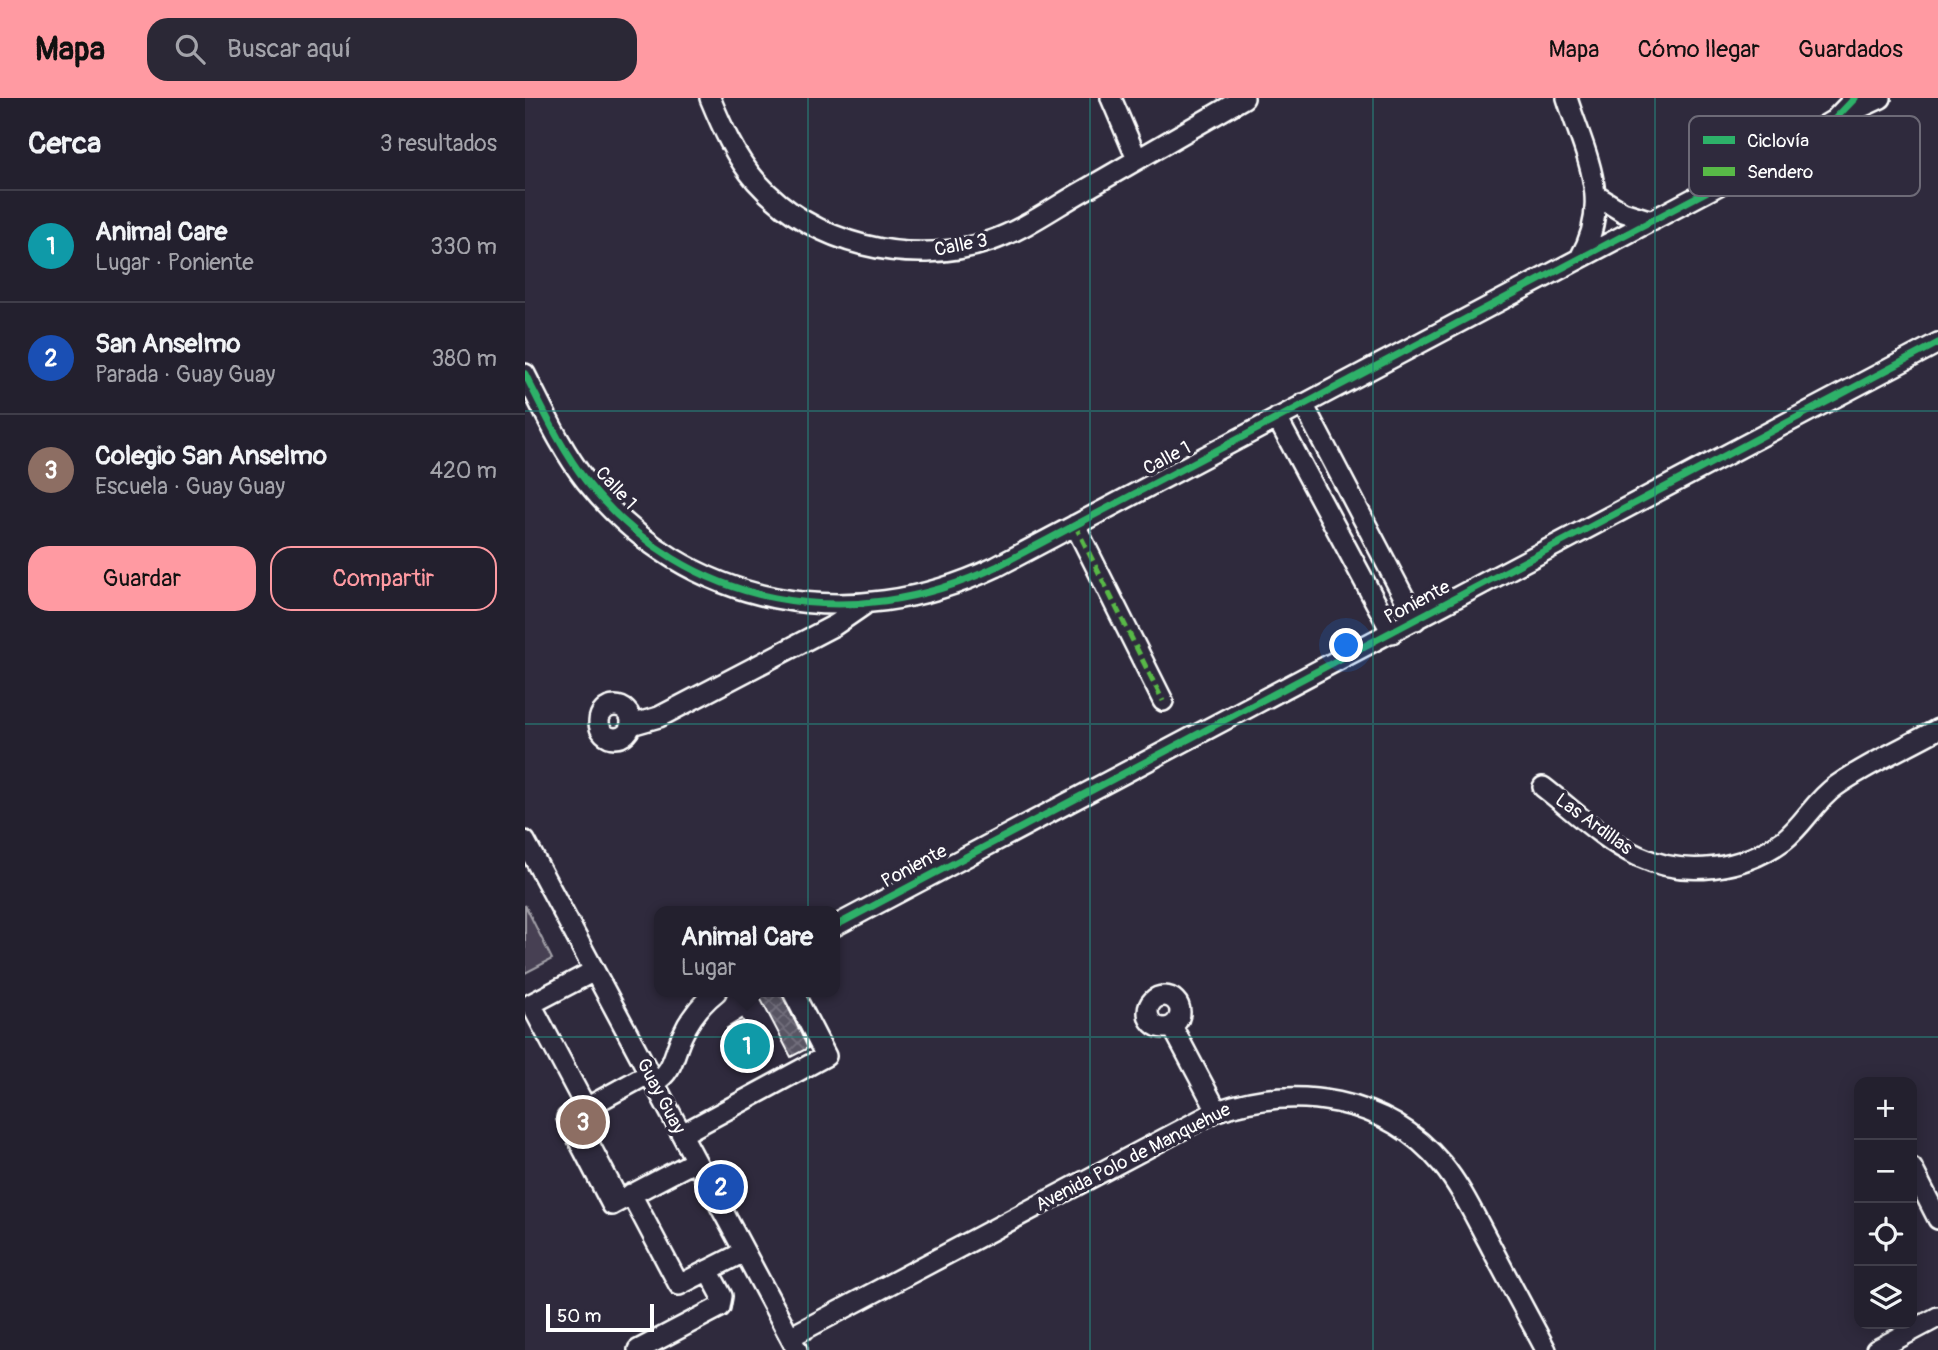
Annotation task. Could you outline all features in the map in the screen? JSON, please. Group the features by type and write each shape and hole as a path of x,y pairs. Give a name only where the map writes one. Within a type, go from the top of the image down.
{"street":[{"name":"Calle 3","path":"710,98 739,158 756,180 779,202 823,231 881,249 946,251 993,240 1244,98"},
{"path":"1111,98 1137,159"},
{"path":"1567,98 1597,195 1594,227 1580,258"},
{"name":"Calle 1","path":"1838,116 1856,98"},
{"name":"Calle 1","path":"1843,116 1881,98"},
{"path":"1597,195 1623,212 1652,221"},
{"name":"Calle 1","path":"525,374 557,435 586,480 620,517 652,544 692,569 750,592 807,604 864,605 924,594 959,583 1075,525 1699,196"},
{"name":"Poniente","path":"840,923 1938,343"},
{"path":"1303,404 1416,620"},
{"path":"1277,418 1392,633"},
{"path":"1075,525 1163,701"},
{"name":"Calle 1","path":"631,725 645,723 671,711 835,625 864,605"},
{"name":"Las Ardillas","path":"1543,787 1604,835 1640,857 1681,867 1720,867 1747,860 1775,846 1800,825 1835,787 1938,729"},
{"name":"Guay Guay","path":"525,841 589,974"},
{"name":"Guay Guay","path":"525,867 681,1134 691,1163"},
{"path":"580,1111 531,1004 589,974"},
{"path":"691,1163 612,1205 567,1118 646,1075 680,1038 692,1016 711,997"},
{"path":"681,1134 826,1056 796,997"},
{"path":"1172,1026 1217,1111"},
{"name":"Guay Guay","path":"646,1075 790,1346"},
{"name":"Avenida Polo de Manquehue","path":"790,1346 1217,1111 1266,1098 1307,1097 1361,1108 1409,1133 1432,1154 1454,1179 1546,1350"},
{"path":"1917,1178 1938,1219"},
{"path":"625,1198 679,1285 739,1254"},
{"path":"638,1350 720,1307 722,1296 708,1270"},
{"path":"1876,1350 1938,1317"}],"shaded area":[{"path":"525,905 552,959 525,973"}],"building":[{"path":"760,997 783,997 808,1048 791,1057"},
{"path":"742,1019 766,1063 751,1072 727,1028"}],"marked path":[{"path":"1075,525 1163,701"}],"cycle path":[{"path":"1838,116 1855,98"},
{"path":"525,374 561,443 586,481 627,524 673,558 722,583 775,598 829,604 885,601 941,588 996,567 1698,196"},
{"path":"840,923 1938,343"}],"place":[{"name":"Animal Care","path":"747,1046"},
{"name":"Colegio San Anselmo","path":"583,1122"},
{"name":"San Anselmo","path":"721,1187"}]}
